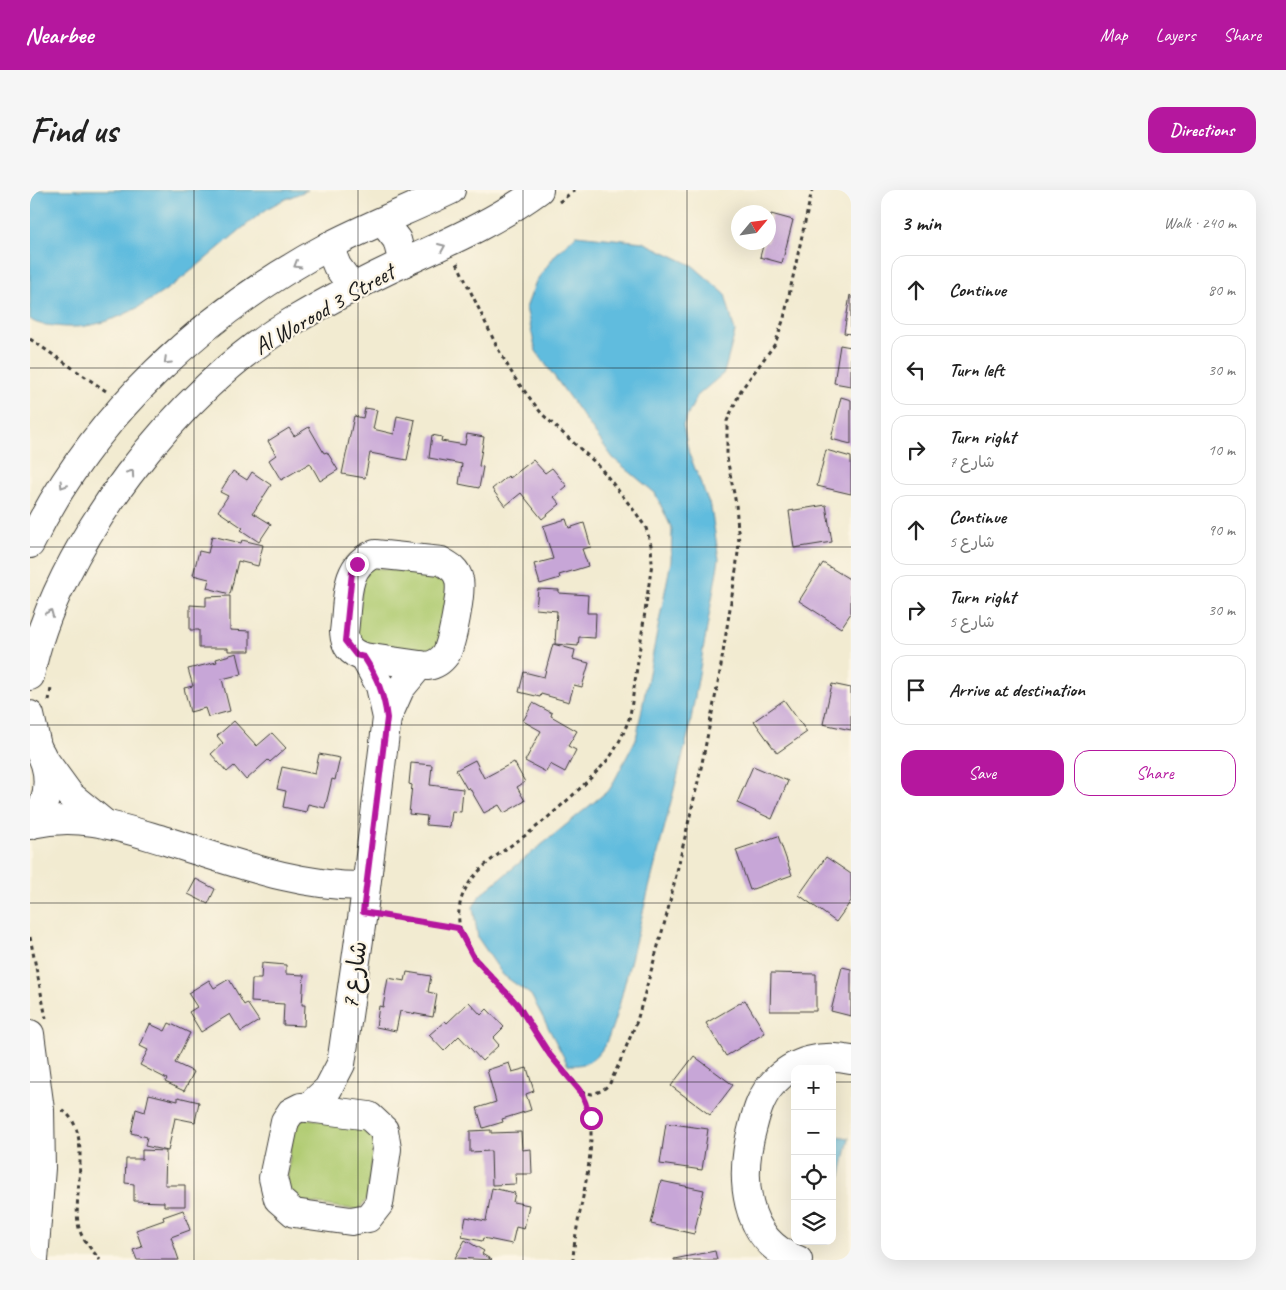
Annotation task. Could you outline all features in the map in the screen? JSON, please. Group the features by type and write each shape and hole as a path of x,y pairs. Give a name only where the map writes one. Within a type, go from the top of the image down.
{"street":[{"name":"Al Worood 3 Street","path":"30,544 66,481 93,442 124,405 168,360 216,318 267,282 329,246 451,190"},
{"name":"Al Worood 3 Street","path":"41,678 35,650 81,547 142,457 186,406 236,361 291,322 403,263 448,244 522,203 539,190"},
{"path":"382,222 397,240 403,263"},
{"path":"329,246 337,266 353,288"},
{"path":"375,554 441,561 450,566 459,581 447,652 439,662 433,665 420,665 356,655 345,641 352,572 357,564 366,557 375,554"},
{"path":"364,657 380,686 387,718"},
{"path":"387,718 400,689 420,665"},
{"path":"31,824 45,801 48,787 37,749 40,712"},
{"name":"شارع 7","path":"307,1108 328,1089 341,1064 363,912 387,718"},
{"path":"37,749 70,795 102,822"},
{"path":"31,824 66,819 102,822 306,882 366,886"},
{"path":"30,1034 40,1110 41,1168 34,1260"},
{"path":"798,1260 772,1246 760,1231 748,1205 745,1182 750,1137 764,1093 786,1071 813,1059 828,1057 851,1060"},
{"name":"شارع 7","path":"341,1064 347,1091 362,1114"},
{"name":"شارع 7","path":"307,1108 362,1114 378,1122 384,1130 387,1149 379,1204 368,1218 351,1221 294,1213 285,1207 274,1188 273,1178 287,1116 295,1109 307,1108"}],"path":[{"path":"581,1092 592,1094 601,1091 609,1085 637,1021 667,914 700,773 719,678 736,570 739,543 736,504 727,458 727,421 741,390 775,344 784,318 812,190"},
{"path":"448,244 498,349 516,380 542,414 599,466 646,528 651,545 652,563 630,716 622,738 610,757 562,804 530,832 497,856 470,883 461,900 458,928 474,958 517,1004 550,1055 581,1092 588,1109 593,1132 574,1237 572,1260"},
{"path":"30,339 124,405"},
{"path":"40,712 41,678"},
{"path":"363,912 458,928"},
{"path":"40,1110 57,1108 65,1112 76,1129 80,1157 79,1229 88,1245 100,1260"}],"green space":[{"path":"368,567 440,574 446,581 448,590 438,645 428,655 367,647 356,637 364,573"},
{"path":"304,1118 362,1126 375,1136 367,1199 358,1210 296,1201 286,1191 293,1127"}],"water":[{"path":"30,190 308,190 270,207 170,287 143,305 115,318 85,326 55,326 45,325 30,319"},
{"path":"576,235 643,242 692,265 725,294 735,332 724,373 697,396 683,425 689,454 711,508 719,559 689,731 612,1027 604,1047 598,1055 580,1065 568,1065 531,995 503,975 478,938 473,907 480,895 610,789 636,739 671,561 672,529 655,493 613,458 536,351 526,308 536,281 556,254"},
{"path":"836,1136 849,1138 836,1194"}],"building":[{"path":"776,215 793,220 782,263 760,257 762,250 776,250"},
{"path":"851,296 851,334 844,333"},
{"path":"840,345 851,347 851,386 834,383"},
{"path":"841,397 851,400 851,444 831,439"},
{"path":"365,408 377,410 373,429 394,434 397,416 415,420 407,460 370,453 365,478 342,474 354,416 363,418"},
{"path":"309,427 324,453 327,452 338,470 320,481 310,463 281,480 269,460 276,455 268,441 289,428 294,436"},
{"path":"467,434 484,437 479,466 483,467 479,488 459,484 462,464 429,458 432,435 442,437 441,441 465,445"},
{"path":"826,450 851,457 851,494 817,486"},
{"path":"533,460 545,473 552,468 567,486 554,497 560,504 542,519 521,493 505,506 492,489"},
{"path":"233,471 247,480 252,472 271,485 253,513 271,524 259,542 241,530 243,528 218,511 228,496 220,492"},
{"path":"826,505 832,542 794,548 789,511"},
{"path":"566,519 569,528 584,523 591,547 582,549 588,566 559,575 560,578 540,584 534,564 553,559 543,526"},
{"path":"212,536 241,543 242,540 263,545 258,566 238,561 230,594 207,588 209,579 193,575 199,551 208,553"},
{"path":"823,563 851,580 851,613 841,628 799,601"},
{"path":"538,589 559,590 559,593 588,595 587,613 596,613 595,638 579,637 578,646 555,644 557,611 536,609"},
{"path":"230,596 230,630 250,631 250,651 228,651 228,648 199,648 199,630 190,630 190,605 206,606 206,597"},
{"path":"553,644 575,650 573,659 589,663 582,687 574,685 569,702 541,694 540,697 519,692 524,672 544,677"},
{"path":"237,653 242,674 222,679 230,711 208,717 205,708 190,712 184,688 193,686 188,669 217,662 216,659"},
{"path":"832,684 851,688 851,730 823,724"},
{"path":"784,700 807,732 777,753 754,721"},
{"path":"533,703 552,713 551,716 577,731 568,746 576,750 565,772 550,764 546,772 525,761 541,731 523,721"},
{"path":"234,721 257,746 272,733 286,748 270,762 268,760 246,780 234,766 227,772 211,754 223,743 217,736"},
{"path":"319,754 340,758 335,780 332,779 325,808 308,804 306,812 283,807 286,791 277,789 282,767 315,774"},
{"path":"475,760 484,778 514,762 525,782 517,787 525,801 504,813 499,805 484,813 469,787 467,789 456,770"},
{"path":"411,763 432,765 430,785 463,789 461,812 452,811 450,827 426,825 427,816 409,814 412,785 409,784"},
{"path":"753,766 788,781 772,819 737,803"},
{"path":"778,836 792,875 750,890 736,850"},
{"path":"826,857 851,874 851,901 836,922 799,895"},
{"path":"196,879 215,889 208,904 188,894"},
{"path":"262,963 286,965 286,974 304,975 302,1005 305,1005 304,1026 283,1025 284,1004 251,1002 252,979 261,979"},
{"path":"842,967 851,969 851,1016 831,1011"},
{"path":"407,972 431,976 428,992 437,994 433,1017 400,1011 396,1031 376,1027 379,1006 383,1007 388,978 405,981"},
{"path":"771,973 816,974 816,1011 770,1011"},
{"path":"229,979 244,1005 247,1003 259,1021 241,1032 230,1014 201,1032 189,1012 197,1007 188,993 209,980 214,988"},
{"path":"745,1000 765,1033 726,1056 706,1023"},
{"path":"469,1002 481,1015 487,1009 504,1027 493,1038 499,1045 482,1061 459,1036 444,1051 429,1035 445,1021 447,1023"},
{"path":"169,1023 190,1033 175,1063 194,1072 184,1091 165,1082 167,1079 140,1065 148,1050 140,1046 150,1024 165,1031"},
{"path":"694,1056 733,1085 710,1115 671,1086"},
{"path":"509,1063 512,1072 527,1068 534,1091 526,1094 531,1110 502,1119 503,1122 483,1128 477,1108 496,1102 487,1070"},
{"path":"149,1094 178,1101 178,1097 199,1102 195,1122 175,1118 168,1151 145,1146 147,1137 131,1133 136,1109 145,1112"},
{"path":"666,1123 708,1129 702,1170 660,1164"},
{"path":"491,1130 491,1133 521,1132 522,1150 531,1149 532,1174 515,1174 516,1184 492,1185 491,1151 470,1152 470,1131"},
{"path":"142,1150 166,1151 165,1185 185,1185 185,1206 164,1206 164,1202 134,1201 134,1184 125,1183 126,1159 142,1159"},
{"path":"661,1181 704,1190 694,1234 651,1224"},
{"path":"492,1188 515,1193 513,1202 529,1205 524,1229 516,1227 512,1244 483,1238 482,1241 462,1237 466,1217 486,1221"},
{"path":"183,1210 190,1230 171,1237 179,1260 137,1260 133,1250 142,1247 136,1230 164,1220 163,1217"},
{"path":"465,1240 484,1251 482,1254 492,1260 455,1258"},
{"path":"715,1251 717,1260 674,1260 674,1259"}],"route":[{"path":"357,564 352,572 344,632 345,641 349,649 356,655 364,657 373,671 385,701 387,718 363,912 458,928 474,958 517,1004 534,1027 550,1055 581,1092 591,1118"}]}
